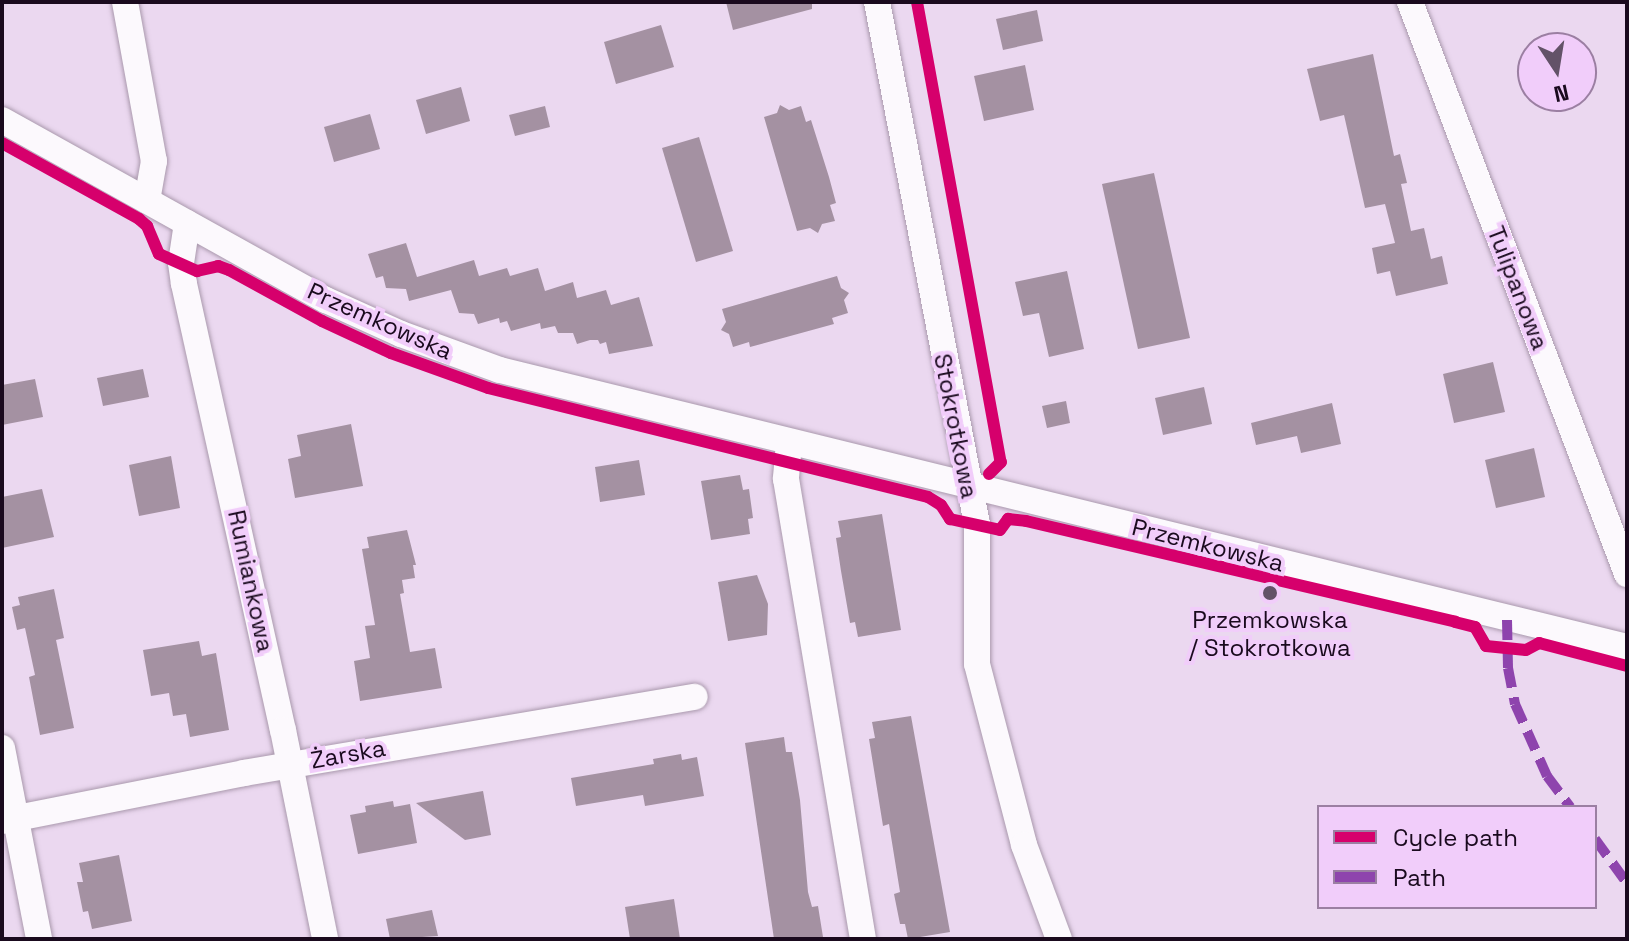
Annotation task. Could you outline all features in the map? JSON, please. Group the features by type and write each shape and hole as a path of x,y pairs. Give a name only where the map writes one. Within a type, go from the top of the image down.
{"street":[{"path":"125,2 154,161 147,200"},
{"name":"Stokrotkowa","path":"877,2 977,524 977,664 1024,845 1059,939"},
{"name":"Tulipanowa","path":"1410,2 1627,574"},
{"name":"Przemkowska","path":"2,120 326,300 450,354 545,384 1627,647"},
{"name":"Rumiankowa","path":"187,223 181,263 184,284 290,764 325,939"},
{"path":"789,443 786,479 863,939"},
{"name":"Żarska","path":"9,820 290,764 695,697"},
{"path":"2,748 9,820 39,939"}],"building":[{"path":"726,2 812,2 812,9 733,30"},
{"path":"1037,10 1043,41 1003,50 996,19"},
{"path":"661,25 674,67 616,84 604,42"},
{"path":"1373,54 1394,156 1400,154 1407,183 1401,184 1411,231 1424,228 1431,259 1442,256 1448,284 1396,296 1390,271 1377,274 1372,248 1395,243 1385,204 1365,208 1344,115 1320,121 1307,69"},
{"path":"1025,65 1034,110 984,121 974,76"},
{"path":"461,87 470,121 426,134 416,100"},
{"path":"780,105 789,110 801,106 806,122 811,120 829,177 836,203 830,205 835,221 822,224 818,233 810,228 797,231 764,117 777,113"},
{"path":"545,106 550,127 515,136 509,115"},
{"path":"370,114 380,149 334,162 324,127"},
{"path":"699,137 733,251 696,262 662,148"},
{"path":"1154,173 1190,338 1138,349 1102,184"},
{"path":"406,243 417,277 474,260 479,276 507,268 510,276 538,268 545,291 573,282 577,298 606,290 611,305 639,297 653,346 609,354 606,342 600,344 598,340 590,340 577,344 573,333 558,333 555,326 541,329 540,323 511,331 507,321 500,323 499,318 478,324 474,314 459,313 451,290 409,301 406,289 386,288 383,276 376,278 368,254"},
{"path":"1067,271 1084,349 1049,357 1039,313 1023,316 1015,282"},
{"path":"837,276 841,288 849,293 844,300 848,313 832,318 834,324 750,347 749,342 733,347 729,334 721,330 726,322 722,309"},
{"path":"1493,362 1505,412 1454,423 1443,374"},
{"path":"143,369 149,397 103,406 97,378"},
{"path":"35,379 43,417 2,425 2,385"},
{"path":"1204,387 1212,424 1163,435 1155,398"},
{"path":"1066,401 1070,423 1047,428 1042,406"},
{"path":"1332,403 1341,444 1301,453 1297,436 1256,445 1251,423"},
{"path":"351,424 363,486 295,498 288,459 301,456 297,435"},
{"path":"1534,448 1545,497 1496,508 1485,460"},
{"path":"171,456 180,508 139,516 129,465"},
{"path":"639,460 645,495 600,502 595,467"},
{"path":"740,475 743,490 749,489 753,518 748,519 750,534 711,540 701,481"},
{"path":"42,489 54,537 2,548 2,497"},
{"path":"882,514 901,630 858,637 855,622 850,623 841,571 836,538 841,537 838,521"},
{"path":"407,530 416,565 413,565 415,578 402,580 404,593 400,594 410,652 435,648 442,688 360,701 354,661 370,658 365,626 375,625 362,549 369,548 367,537"},
{"path":"757,575 768,604 767,635 728,641 718,582"},
{"path":"54,589 64,638 56,640 74,728 40,735 29,677 35,675 25,628 17,630 12,607 20,605 18,597"},
{"path":"199,641 202,656 216,653 229,730 190,737 186,714 173,716 169,693 151,696 143,650"},
{"path":"911,716 950,932 908,939 905,924 900,924 894,894 900,892 889,824 883,826 869,739 875,738 872,722"},
{"path":"784,737 786,752 792,752 800,800 808,892 812,907 818,906 823,937 774,939 745,743"},
{"path":"681,754 682,760 697,757 704,796 645,806 643,795 576,806 571,778 654,764 653,759"},
{"path":"483,791 491,835 465,840 416,803"},
{"path":"393,801 394,807 410,804 417,843 358,854 350,815 366,812 365,806"},
{"path":"119,855 132,921 92,929 88,911 83,912 77,882 83,882 79,863"},
{"path":"674,899 680,939 630,939 625,907"},
{"path":"432,910 438,936 390,939 386,919"}],"marked path":[{"path":"1507,620 1508,668 1515,704 1547,776 1569,805"},
{"path":"1597,842 1627,883"}],"cycle path":[{"path":"917,2 1001,462 989,474"},
{"path":"2,143 139,219 147,226 159,254 197,271 218,266 229,270 322,321 391,353 488,388 928,497 941,505 950,519 1000,530 1008,519 1026,521 1475,627 1486,646 1526,650 1539,643 1627,666"}],"place":[{"name":"Przemkowska / Stokrotkowa","path":"1270,593"}]}
